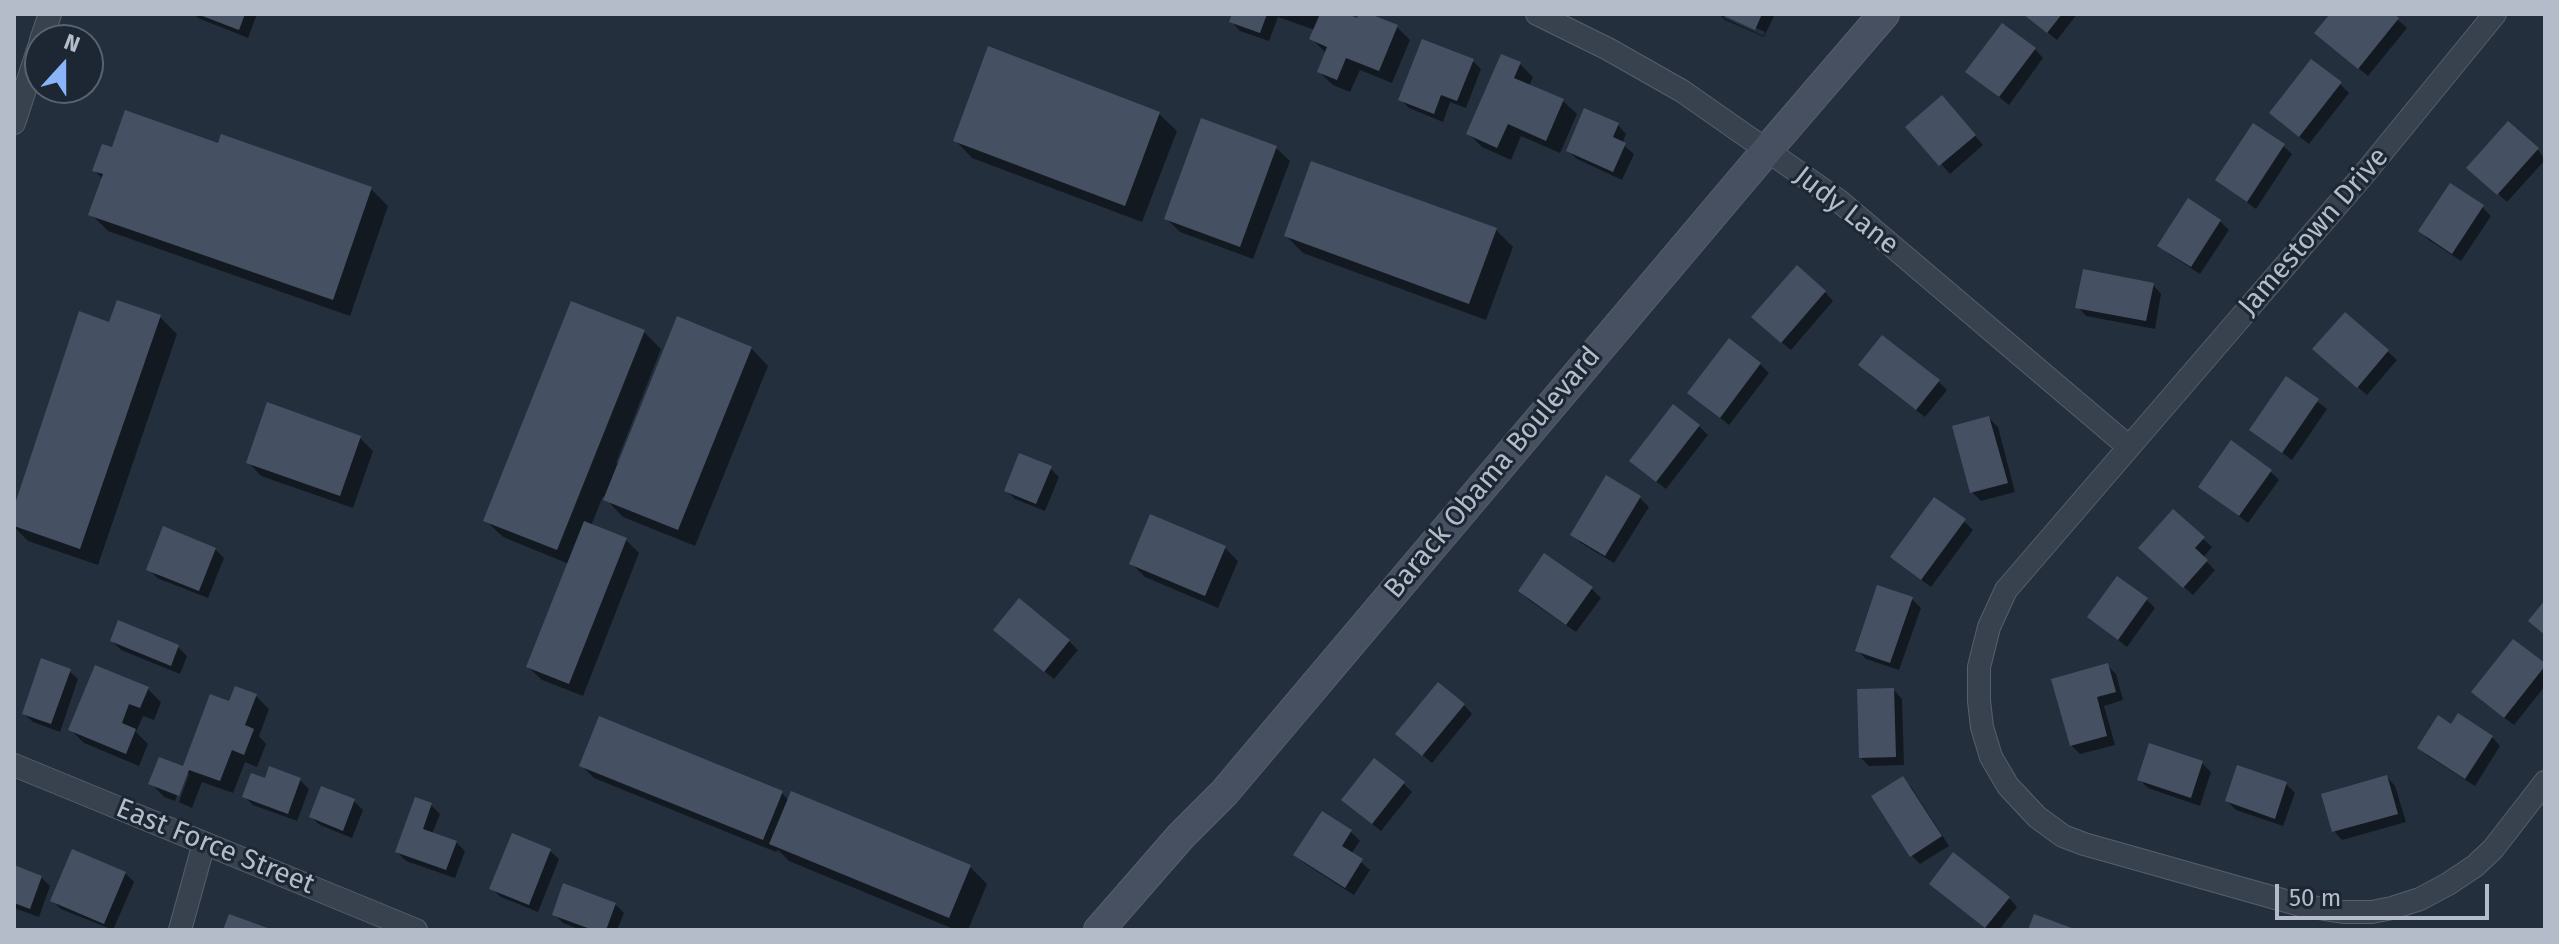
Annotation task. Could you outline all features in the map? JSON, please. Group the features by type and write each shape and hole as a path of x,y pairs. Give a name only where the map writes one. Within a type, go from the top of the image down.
{"main road":[{"name":"Barack Obama Boulevard","path":"1099,930 1181,836 1224,793 1884,14"}],"street":[{"name":"Judy Lane","path":"1537,14 1682,91 1838,200 2129,447"},
{"name":"Jamestown Drive","path":"2495,14 2365,173 2006,590 1989,627 1979,667 1982,727 1991,757 2008,786 2037,817 2063,836 2300,905 2343,912 2392,908 2420,899 2448,884 2493,849 2545,782"},
{"path":"14,123 24,93"},
{"name":"East Force Street","path":"14,765 416,930"},
{"path":"180,930 204,843"}],"building":[{"path":"197,14 245,14 239,30"},
{"path":"1232,14 1267,14 1260,33 1229,22"},
{"path":"1320,14 1347,14 1357,18 1359,14 1370,14 1398,25 1379,71 1346,58 1337,80 1317,72 1327,47 1309,39"},
{"path":"1720,14 1762,14 1755,30"},
{"path":"2023,14 2062,14 2047,33"},
{"path":"2330,14 2394,14 2399,18 2358,69 2314,33"},
{"path":"2002,23 2036,48 1999,97 1965,72"},
{"path":"1422,39 1474,59 1457,101 1441,95 1434,114 1398,100"},
{"path":"988,46 1160,112 1125,206 953,141"},
{"path":"1501,54 1521,62 1514,78 1564,99 1546,141 1508,124 1497,148 1466,134"},
{"path":"2311,59 2342,82 2299,137 2269,113"},
{"path":"1942,95 1976,135 1939,166 1905,127"},
{"path":"1584,108 1619,123 1613,137 1626,143 1613,172 1566,151"},
{"path":"125,110 218,143 221,134 372,187 333,300 88,215 103,174 92,171 102,144 112,147"},
{"path":"1201,118 1277,146 1240,247 1164,219"},
{"path":"2508,121 2539,148 2497,195 2466,168"},
{"path":"2253,123 2285,144 2247,202 2215,180"},
{"path":"1311,161 1497,228 1469,304 1284,236"},
{"path":"2450,183 2484,205 2452,254 2418,231"},
{"path":"2188,198 2221,220 2191,267 2157,246"},
{"path":"1797,265 1826,291 1781,343 1751,317"},
{"path":"2083,269 2154,283 2146,321 2075,308"},
{"path":"117,300 161,315 80,549 14,526 14,507 79,311 109,322"},
{"path":"571,301 645,330 557,550 483,521"},
{"path":"2345,312 2389,350 2357,388 2312,349"},
{"path":"677,316 752,347 678,530 603,500"},
{"path":"1882,335 1940,380 1916,410 1858,365"},
{"path":"1729,338 1761,363 1720,418 1687,393"},
{"path":"2286,376 2319,399 2282,453 2249,430"},
{"path":"267,402 361,436 340,496 246,463"},
{"path":"1673,404 1700,425 1656,482 1629,461"},
{"path":"1989,416 2008,483 1970,493 1952,426"},
{"path":"2231,440 2272,470 2239,516 2198,487"},
{"path":"1019,453 1052,466 1036,504 1004,491"},
{"path":"1606,475 1641,496 1605,556 1570,535"},
{"path":"1934,497 1966,519 1921,580 1890,557"},
{"path":"2173,509 2205,537 2195,548 2208,560 2183,588 2138,548"},
{"path":"1150,514 1226,546 1205,596 1129,564"},
{"path":"584,521 627,538 569,684 526,667"},
{"path":"163,526 216,548 199,591 146,570"},
{"path":"1544,553 1593,587 1566,625 1518,591"},
{"path":"2117,576 2148,598 2118,640 2087,617"},
{"path":"1877,585 1913,597 1890,663 1855,651"},
{"path":"1019,598 1070,640 1044,672 993,630"},
{"path":"2545,600 2545,635 2528,621"},
{"path":"118,620 179,645 171,666 110,641"},
{"path":"2513,639 2545,666 2504,718 2471,692"},
{"path":"41,658 71,669 51,724 22,714"},
{"path":"2108,663 2116,692 2097,697 2107,736 2070,746 2051,679"},
{"path":"95,665 149,687 140,708 129,704 122,723 136,729 126,754 68,730"},
{"path":"1438,682 1465,704 1422,756 1395,734"},
{"path":"235,686 257,694 245,725 254,729 244,755 232,750 220,781 189,770 179,796 148,784 159,757 183,766 210,694 229,701"},
{"path":"1894,688 1896,757 1859,758 1857,689"},
{"path":"2458,713 2493,736 2465,779 2417,748 2438,715 2451,724"},
{"path":"599,716 783,791 763,840 579,766"},
{"path":"2149,743 2203,761 2191,798 2137,780"},
{"path":"1374,758 1405,782 1372,824 1341,800"},
{"path":"2237,765 2287,782 2275,819 2225,801"},
{"path":"269,766 301,778 288,814 242,797 251,773 265,778"},
{"path":"2387,775 2398,814 2332,832 2321,794"},
{"path":"1903,776 1942,836 1910,857 1871,796"},
{"path":"321,786 355,799 343,831 309,817"},
{"path":"791,791 971,865 949,918 769,844"},
{"path":"415,797 432,803 423,829 457,841 446,870 395,852"},
{"path":"1322,811 1352,830 1342,846 1363,859 1345,888 1293,855"},
{"path":"512,833 551,849 529,905 489,889"},
{"path":"72,849 126,872 104,924 50,901"},
{"path":"1953,852 2010,897 1985,928 1929,884"},
{"path":"14,865 42,876 30,909 14,903"},
{"path":"563,883 616,903 606,930 593,930 552,915"},
{"path":"229,914 273,930 223,930"},
{"path":"2034,914 2077,930 2028,930"}]}
